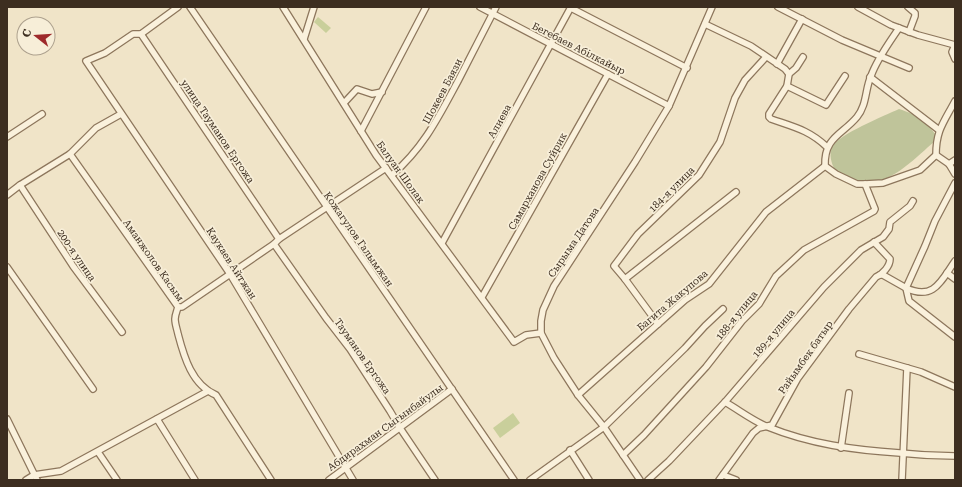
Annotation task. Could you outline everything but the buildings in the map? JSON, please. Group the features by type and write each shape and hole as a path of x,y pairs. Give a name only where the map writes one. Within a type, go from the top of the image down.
{"street":[{"path":"141,34 178,7"},
{"name":"Кожагулов Галымжан","path":"190,7 514,480"},
{"name":"Балуан Шолак","path":"283,7 386,168 514,342 526,335 541,333"},
{"path":"304,39 314,7"},
{"path":"361,131 426,7"},
{"name":"Бегебаев Абілкайыр","path":"480,7 669,106"},
{"name":"Шокеев Баязи","path":"392,175 407,162 436,123 496,7"},
{"name":"Сырыма Датова","path":"541,333 543,310 554,286 635,162 669,106 712,7"},
{"path":"778,7 842,40 909,68"},
{"path":"858,7 909,32 955,45 952,52 955,59"},
{"path":"908,7 915,13 916,16 909,32"},
{"path":"571,8 686,68"},
{"name":"Алиева","path":"442,243 571,8"},
{"path":"777,64 802,19"},
{"path":"705,24 751,46 785,69 789,74"},
{"path":"899,28 881,56 870,77 866,98 858,116 834,138 827,147 825,166 836,174 857,184 883,183 920,170 936,155 936,143 939,130 955,101"},
{"name":"Каукаев Айтжан","path":"141,34 133,34 105,53 86,61 230,274 353,480"},
{"name":"улица Тауманов Ергожа","path":"141,34 279,239"},
{"name":"184-я улица","path":"625,279 614,266 638,234 699,176 720,142 735,98 745,80 766,57"},
{"path":"803,58 796,68 789,74 787,86 769,114 769,117 806,131 816,137 827,147"},
{"name":"Самарханова Суйрик","path":"482,297 608,74"},
{"path":"787,86 826,105 845,76"},
{"path":"870,77 939,130"},
{"path":"344,103 358,89 372,94 382,92"},
{"path":"7,138 42,114"},
{"path":"7,195 20,185 70,154 96,128 121,114"},
{"name":"Аманжолов Касым","path":"70,154 178,307 175,318 181,348 186,362 195,377 208,391 216,395 271,480"},
{"path":"936,155 949,164 955,174"},
{"path":"949,164 955,160"},
{"name":"Багита Жакупова","path":"578,394 685,300 709,284 766,212 825,166"},
{"path":"178,307 182,307 274,244 279,239 386,168"},
{"path":"955,183 935,221 906,288 909,301 955,337"},
{"name":"188-я улица","path":"623,455 644,435 706,367 742,321 759,304 776,276 804,250 874,211 875,209 865,184"},
{"name":"200-я улица","path":"20,185 73,266 122,332"},
{"path":"658,324 625,279 736,192"},
{"name":"189-я улица","path":"648,480 669,461 725,402 824,288 861,250 882,236 888,229 890,222 910,206 913,201"},
{"name":"Райымбек батыр","path":"721,478 753,433 759,428 772,425 798,378 849,309 876,277 889,266 890,259 874,242"},
{"name":"Тауманов Ергожа","path":"274,244 326,318 350,349 435,480"},
{"path":"880,275 884,275 916,293 927,292 934,290 955,261"},
{"path":"7,266 92,388"},
{"path":"947,273 955,279"},
{"name":"188-я улица","path":"530,480 604,427 723,309"},
{"path":"541,333 554,358 578,394 604,427 640,480"},
{"path":"860,354 921,372 955,387"},
{"path":"902,480 907,368"},
{"name":"Абдирахман Сыгынбайулы","path":"329,480 452,389"},
{"path":"26,480 61,471 208,391"},
{"path":"841,448 849,393"},
{"path":"725,402 767,426 814,442 841,448 904,454 955,456"},
{"path":"7,419 36,478"},
{"path":"157,419 195,480"},
{"path":"570,450 590,480"},
{"path":"98,452 117,480"},
{"path":"721,478 736,480"}],"green space":[{"path":"318,17 331,28 326,33 314,22"},
{"path":"899,109 911,113 924,121 936,135 935,141 902,169 883,180 864,182 835,170 831,153 832,147 836,142 852,131"},
{"path":"513,413 520,423 500,438 493,428"}]}
